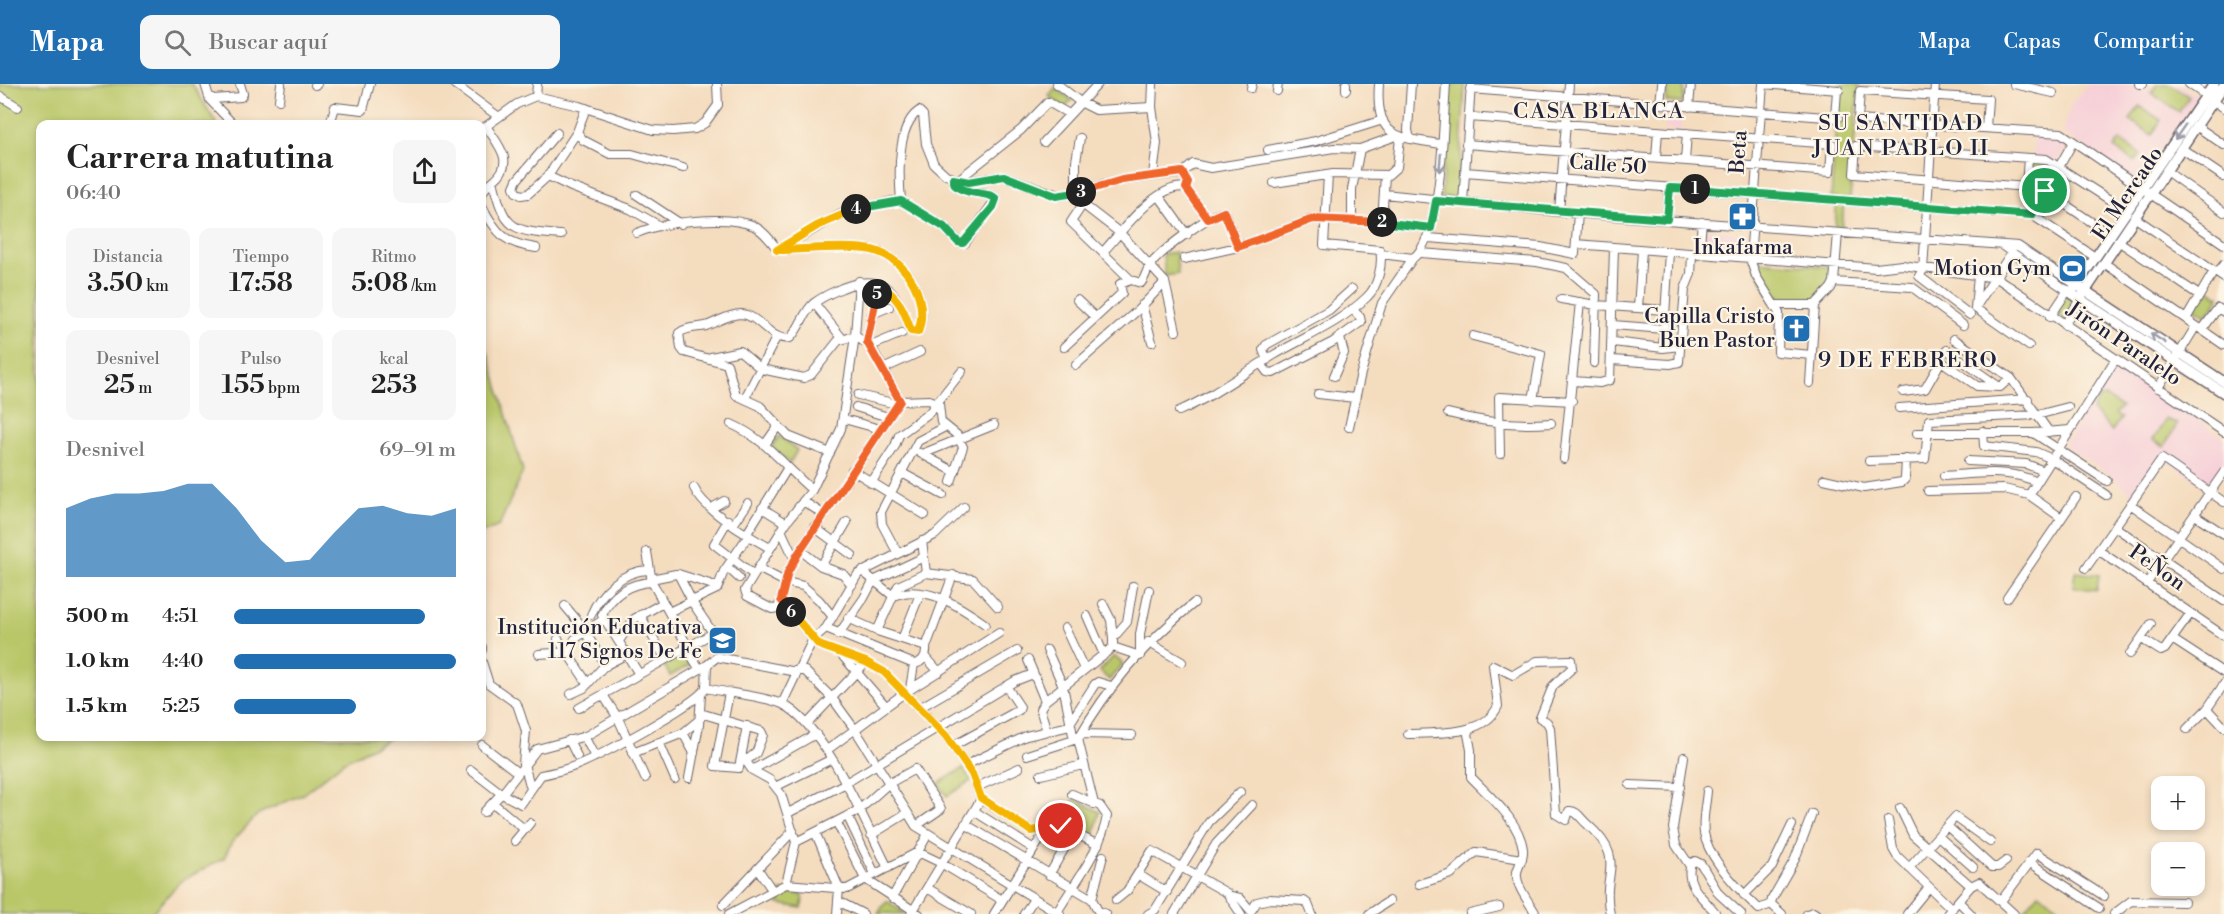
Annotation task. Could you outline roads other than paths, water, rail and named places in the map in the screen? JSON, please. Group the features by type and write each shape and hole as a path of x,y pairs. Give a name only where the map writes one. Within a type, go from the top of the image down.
{"main road":[{"name":"El Mercado","path":"2145,192 2166,171 2196,126 2214,84"},
{"name":"El Mercado","path":"2072,289 2099,260 2209,98 2224,85"},
{"name":"El Mercado","path":"2083,295 2099,260"},
{"path":"2072,289 2178,357 2224,382"},
{"path":"2178,357 2224,393"}],"street":[{"path":"205,84 208,96 229,120"},
{"path":"208,96 213,99 241,97 243,94 240,84"},
{"path":"279,100 281,84"},
{"path":"331,120 335,107 363,110 370,84"},
{"path":"454,84 499,117"},
{"path":"536,96 537,84"},
{"path":"486,126 536,96 586,108 653,130 694,129 705,123 718,105 717,84"},
{"path":"1057,84 1080,102 1099,111 1152,107"},
{"path":"1044,141 1098,84"},
{"path":"1153,84 1152,107 1157,143 1153,175"},
{"path":"1274,183 1328,175 1385,176 1397,167 1398,137 1383,120 1378,106 1379,84"},
{"path":"1410,139 1408,130 1411,84"},
{"path":"1349,428 1355,398 1382,303 1429,238 1436,201 1446,84"},
{"path":"1558,212 1569,84"},
{"path":"1660,104 1662,84"},
{"path":"1689,106 1691,84"},
{"path":"1463,203 1471,87 1836,118 1838,90 1763,84"},
{"name":"Beta","path":"1750,259 1763,84"},
{"path":"1935,84 1923,238 1923,270 1919,276 1970,315"},
{"path":"2014,84 2053,93"},
{"path":"2189,84 2224,108"},
{"path":"1986,128 1988,99 1860,91 1857,120 2061,133 2224,244"},
{"path":"0,96 18,108"},
{"path":"777,250 841,214 878,203 901,201 944,227 960,243 965,243 996,199 992,195 963,191 955,185 956,180 1021,130 1048,102 1069,114"},
{"path":"557,133 517,180 514,187 516,192 521,195 528,194 548,176 577,132 586,108"},
{"path":"901,201 901,154 909,121 917,112 923,114 926,144 931,160 937,169 956,180 969,182 1004,176 1056,196 1153,175 1182,172 1193,164 1211,168 1334,148 1360,149 1398,137 1441,144"},
{"path":"1466,144 1830,172 1832,144 1468,117"},
{"path":"1268,150 1316,141 1383,120"},
{"path":"2196,126 2224,145"},
{"path":"486,130 505,162 504,171 486,189"},
{"path":"1656,158 1658,131"},
{"path":"577,132 583,140 610,153 632,153 682,168"},
{"path":"1685,161 1688,133"},
{"path":"1080,138 1076,161 1075,192 1077,199 1120,233 1165,282 1176,331"},
{"path":"2032,215 2073,142"},
{"path":"2199,295 2045,191 2026,186 1854,174 1856,146 2046,159 2218,274"},
{"path":"2181,148 2224,177"},
{"path":"1352,221 1355,174 1360,149"},
{"path":"2026,186 2028,158"},
{"path":"2166,171 2224,212"},
{"path":"1182,172 1188,182 1186,188"},
{"name":"Calle 50","path":"1465,172 2032,215 2224,345"},
{"path":"1179,411 1212,397 1251,369 1318,332 1369,296 1377,278 1381,254 1378,248 1324,247 1328,175"},
{"path":"548,176 571,187 599,195 660,226"},
{"path":"1382,222 1385,176"},
{"path":"493,181 498,201 506,218 513,226 524,232 561,235"},
{"path":"1103,252 1136,214 1159,196 1174,188 1186,188"},
{"path":"1186,188 1208,219"},
{"path":"1667,219 1670,188"},
{"path":"637,195 681,224"},
{"path":"1384,195 1558,212 2022,247 2072,289"},
{"path":"1159,196 1187,235"},
{"path":"1083,204 1071,222 1131,280 1141,283 1150,264 1167,247 1208,219 1224,212 1238,247"},
{"path":"486,213 493,226 508,242 536,248"},
{"path":"1429,238 1575,254 1578,213"},
{"path":"1184,259 1238,247 1313,219 1382,222 1431,228"},
{"path":"637,232 660,226 729,220 754,226 777,250"},
{"path":"1612,360 1670,364 1679,362 1685,290 1696,254 1702,222"},
{"path":"1810,383 1815,305 1834,282 1838,232"},
{"name":"Jirón Paralelo","path":"1576,244 1876,268 1902,265 1923,270 1997,278 2224,432"},
{"path":"1999,244 2072,289"},
{"path":"1573,381 1608,383 1613,342 1614,248"},
{"path":"777,250 867,249 886,257 911,277 920,293 922,312 918,332 911,331 901,302 880,285 867,281 859,281 814,303 794,335 784,339 748,316 740,314 707,326 683,330 679,338 684,352 727,364 735,392 760,406 788,436 830,453"},
{"path":"1638,308 1642,250"},
{"path":"1564,251 1566,268"},
{"path":"1663,348 1670,252"},
{"path":"1975,308 1997,278 2012,252"},
{"path":"1381,254 1537,262 1566,268 1594,293 1596,305 1594,363"},
{"path":"1750,259 1756,276 1780,317 1778,352 1812,355"},
{"path":"2186,319 2199,295 2224,264"},
{"path":"1975,308 1978,276"},
{"path":"1064,346 1094,316 1122,293 1120,284 1131,280"},
{"path":"859,281 855,336 845,388 843,419 812,490 781,530 746,590 747,596 772,609 778,608 785,582 800,550 899,402"},
{"path":"1076,365 1165,282"},
{"path":"1834,282 1911,287 1963,325"},
{"path":"869,344 872,314 880,285"},
{"path":"1352,289 1329,310 1266,345 1263,350 1267,372 1273,373 1340,338 1361,322 1352,309"},
{"path":"2050,316 2072,289"},
{"name":"El Mercado","path":"2064,325 2083,295"},
{"path":"1369,296 1382,303"},
{"path":"1077,300 1094,316"},
{"path":"1561,300 1665,310"},
{"path":"1564,459 1572,401 1580,302"},
{"path":"814,303 842,338"},
{"path":"1142,305 1152,342"},
{"path":"1774,305 1815,305"},
{"path":"872,314 889,307"},
{"path":"1975,308 2030,346"},
{"path":"2158,388 2199,328 2221,308"},
{"path":"1613,325 1664,329"},
{"path":"869,344 902,333"},
{"path":"745,398 777,336"},
{"path":"706,358 740,351 761,369 804,378 811,375 842,338 855,336 869,344 899,402"},
{"path":"1473,336 1541,354 1533,400"},
{"path":"1334,376 1344,352 1340,338"},
{"path":"1954,339 2010,378 2028,399 2037,415 2053,432 2057,446"},
{"path":"1613,342 1663,348 1680,346"},
{"path":"1947,350 2000,387"},
{"path":"883,369 920,352"},
{"path":"2029,495 2052,459 2057,446 2070,430 2115,360"},
{"path":"1903,392 1925,389 1941,361 1977,386 2000,387 2010,378"},
{"path":"871,483 895,446 899,435 929,413 962,371"},
{"path":"1913,392 1913,407"},
{"path":"1318,394 1355,398"},
{"path":"858,395 899,402 929,400 937,403"},
{"path":"1500,454 1499,398 1572,401"},
{"path":"1899,408 2028,399"},
{"path":"937,403 945,427 960,438 962,455 951,482"},
{"path":"1869,461 1925,459 1929,433 1928,423 1932,419 2037,415 2068,406"},
{"path":"856,407 888,417"},
{"path":"1448,413 1498,422 1551,423"},
{"path":"843,419 880,429"},
{"path":"731,424 766,443 787,469 812,490"},
{"path":"922,454 994,425"},
{"path":"766,443 777,426"},
{"path":"897,552 880,518 921,438 945,427"},
{"path":"1917,433 1983,431 2034,433 2070,430"},
{"path":"1983,431 1984,446 2020,448 2052,459 2106,495"},
{"path":"2034,433 2107,481"},
{"path":"913,450 956,472"},
{"path":"1824,479 1864,488 1902,482 1905,479 1906,459"},
{"path":"2086,568 2162,459 2224,502"},
{"path":"1968,461 2026,464 2044,471"},
{"path":"673,610 715,590 787,469"},
{"path":"852,470 925,515"},
{"path":"2147,583 2224,472"},
{"path":"902,473 943,495"},
{"path":"1944,476 2002,473 2024,476 2037,482"},
{"path":"694,488 701,501 747,536 770,548"},
{"path":"1928,491 1986,488 2029,495 2060,517"},
{"path":"2007,598 2036,558 2060,517 2076,497"},
{"path":"712,508 724,501"},
{"path":"803,501 823,514"},
{"path":"748,502 714,542 732,559 756,571 803,586 833,617"},
{"path":"2130,504 2224,569"},
{"path":"782,704 813,639 826,628 862,571 942,529 964,507"},
{"path":"762,508 786,523"},
{"path":"2195,515 2224,534"},
{"path":"821,566 847,522"},
{"path":"814,527 852,555"},
{"path":"2115,527 2224,601"},
{"path":"781,530 795,560"},
{"path":"922,541 926,573"},
{"path":"800,550 821,566 843,574 852,585"},
{"name":"PeÑon","path":"2098,550 2224,636"},
{"path":"647,552 651,581 686,646 704,667 704,691 689,778"},
{"path":"838,634 861,603 873,581 924,557"},
{"path":"727,567 739,578"},
{"path":"591,615 595,605 610,587 630,574 648,570"},
{"path":"862,571 893,596 912,592 944,599 985,624"},
{"path":"877,631 898,586 926,573 973,579 998,607"},
{"path":"639,674 604,619 603,613 624,589 676,574 716,586"},
{"path":"579,708 686,646 713,633 676,574"},
{"path":"826,628 914,664 920,662 925,656 926,647 953,575"},
{"path":"1047,731 1040,709 1045,701 1104,655 1128,620 1133,586"},
{"path":"1140,656 1140,634 1149,590"},
{"path":"902,639 920,594"},
{"path":"781,600 819,645 866,662 884,672 907,691 953,746 966,765 981,798 1031,831 1042,831 1061,826 1098,845"},
{"path":"619,641 640,615 663,603"},
{"path":"1078,738 1111,686 1140,656 1148,642 1194,603"},
{"path":"1102,604 1111,620 1113,642"},
{"path":"565,606 585,631 606,666"},
{"path":"2142,639 2161,651 2190,614"},
{"path":"640,615 666,658"},
{"path":"1087,616 1104,655"},
{"path":"848,618 877,631 926,647"},
{"path":"568,652 575,639 604,619"},
{"path":"2130,654 2151,624"},
{"path":"1065,628 1084,669"},
{"path":"827,750 856,731 907,691 999,633"},
{"path":"558,639 588,684"},
{"path":"2172,639 2224,673"},
{"path":"1113,642 1140,656"},
{"path":"1148,642 1182,662"},
{"path":"1047,650 1063,686 1070,724 1078,738 1094,804"},
{"path":"839,651 886,706"},
{"path":"921,707 1017,651"},
{"path":"539,654 568,652"},
{"path":"570,694 588,684 606,666 627,654"},
{"path":"484,812 502,794 537,749 584,736 722,656 804,671 832,698 856,731 916,826 1058,913 1098,845 1107,816 1104,810 1072,794"},
{"path":"925,656 939,672"},
{"path":"1408,734 1467,729 1487,721 1498,706 1493,665 1513,675 1537,661 1563,658 1571,660 1572,668 1552,686 1540,718 1547,722 1550,728 1556,814 1566,820 1569,811 1576,812 1600,836 1612,861 1607,894 1610,914"},
{"path":"1028,660 1045,701"},
{"path":"808,723 866,662"},
{"path":"907,691 914,664"},
{"path":"788,813 844,783 1006,686 1033,674"},
{"path":"486,675 489,684 517,704 526,731 522,767 531,789"},
{"path":"966,765 1026,736 1070,724 1095,684 1098,682 1111,686"},
{"path":"2187,729 2207,709 2224,684"},
{"path":"953,746 1019,710 1020,706 1006,686"},
{"path":"471,770 502,794 520,804 542,775 570,768 595,757 704,691 729,693 782,704 808,723 827,750 888,868"},
{"path":"700,716 724,720 761,731 763,735 756,753 745,759 738,769 715,766 724,720 729,693"},
{"path":"603,695 618,718 645,778"},
{"path":"2216,695 2224,700"},
{"path":"2207,709 2224,727"},
{"path":"633,753 682,733 700,716"},
{"path":"747,726 745,759 752,770 777,786 796,842 786,884"},
{"path":"1467,729 1471,750 1471,777 1504,813 1515,829 1523,847 1517,875 1518,883 1536,914"},
{"path":"682,733 694,753"},
{"path":"752,770 816,734"},
{"path":"1027,755 1078,738 1132,735"},
{"path":"584,736 595,757"},
{"path":"569,740 577,756"},
{"path":"659,742 675,779"},
{"path":"482,745 522,767"},
{"path":"1684,757 1673,828 1676,845 1690,866 1690,883 1715,912"},
{"path":"777,786 832,759"},
{"path":"1041,775 1083,765"},
{"path":"977,787 1019,768"},
{"path":"796,842 848,817 888,784 912,770 918,771 941,809 916,826"},
{"path":"1630,785 1680,787"},
{"path":"1707,790 1705,839 1731,881 1759,909 1765,909 1771,904 1795,859 1812,814"},
{"path":"1148,914 1155,910 1167,892 1209,822 1240,792"},
{"path":"837,823 865,879 914,913 950,847 981,798"},
{"path":"493,803 527,826 514,841"},
{"path":"1174,914 1216,844 1252,805"},
{"path":"1900,808 1913,835 1971,886"},
{"path":"974,811 1034,849"},
{"path":"871,835 907,813"},
{"path":"848,817 875,874"},
{"path":"1909,868 1955,817 1990,842"},
{"path":"1888,820 1893,849 1950,911 1971,886 1982,883 2014,914"},
{"path":"965,824 1092,899 1098,911 1106,914"},
{"path":"1744,895 1772,867 1792,825"},
{"path":"1947,826 1992,867 1998,867 2007,861"},
{"path":"723,905 793,831"},
{"path":"994,914 1034,849 1042,831"},
{"path":"1049,875 1074,832"},
{"path":"816,834 839,888 837,914"},
{"path":"892,898 928,834"},
{"path":"1938,836 1973,867"},
{"path":"918,852 941,863 1002,900"},
{"path":"729,914 786,884 848,889 918,852"},
{"path":"1116,900 1127,891 1152,852 1231,896 1240,898 1251,912 1257,902 1270,899 1304,901 1308,904 1311,914"},
{"path":"1419,884 1451,874 1476,852 1522,858"},
{"path":"2001,901 2034,855 2041,854 2104,897"},
{"path":"1092,899 1103,856"},
{"path":"1690,866 1698,860 1719,894 1741,914"},
{"path":"2029,862 2099,908"},
{"path":"758,869 772,890"},
{"path":"1139,874 1167,892"},
{"path":"1908,914 1929,887"},
{"path":"927,888 967,913"},
{"path":"1231,896 1241,914"},
{"path":"1024,914 1034,898"},
{"path":"838,901 863,914"},
{"path":"1369,914 1389,901"},
{"path":"2114,914 2130,901 2184,902"},
{"path":"1959,902 1971,914"},
{"path":"1771,904 1782,914"},
{"path":"1470,914 1500,907"},
{"path":"1807,914 1813,912 1816,914"}],"place":[{"name":"Inkafarma","path":"1743,217"},
{"name":"Motion Gym","path":"2072,269"},
{"name":"Capilla Cristo Buen Pastor","path":"1796,329"},
{"name":"Institución Educativa 117 Signos De Fe","path":"723,640"}],"district":[{"name":"CASA BLANCA","path":"1599,111"},
{"name":"SU SANTIDAD JUAN PABLO II","path":"1901,136"},
{"name":"9 DE FEBRERO","path":"1908,360"}]}
